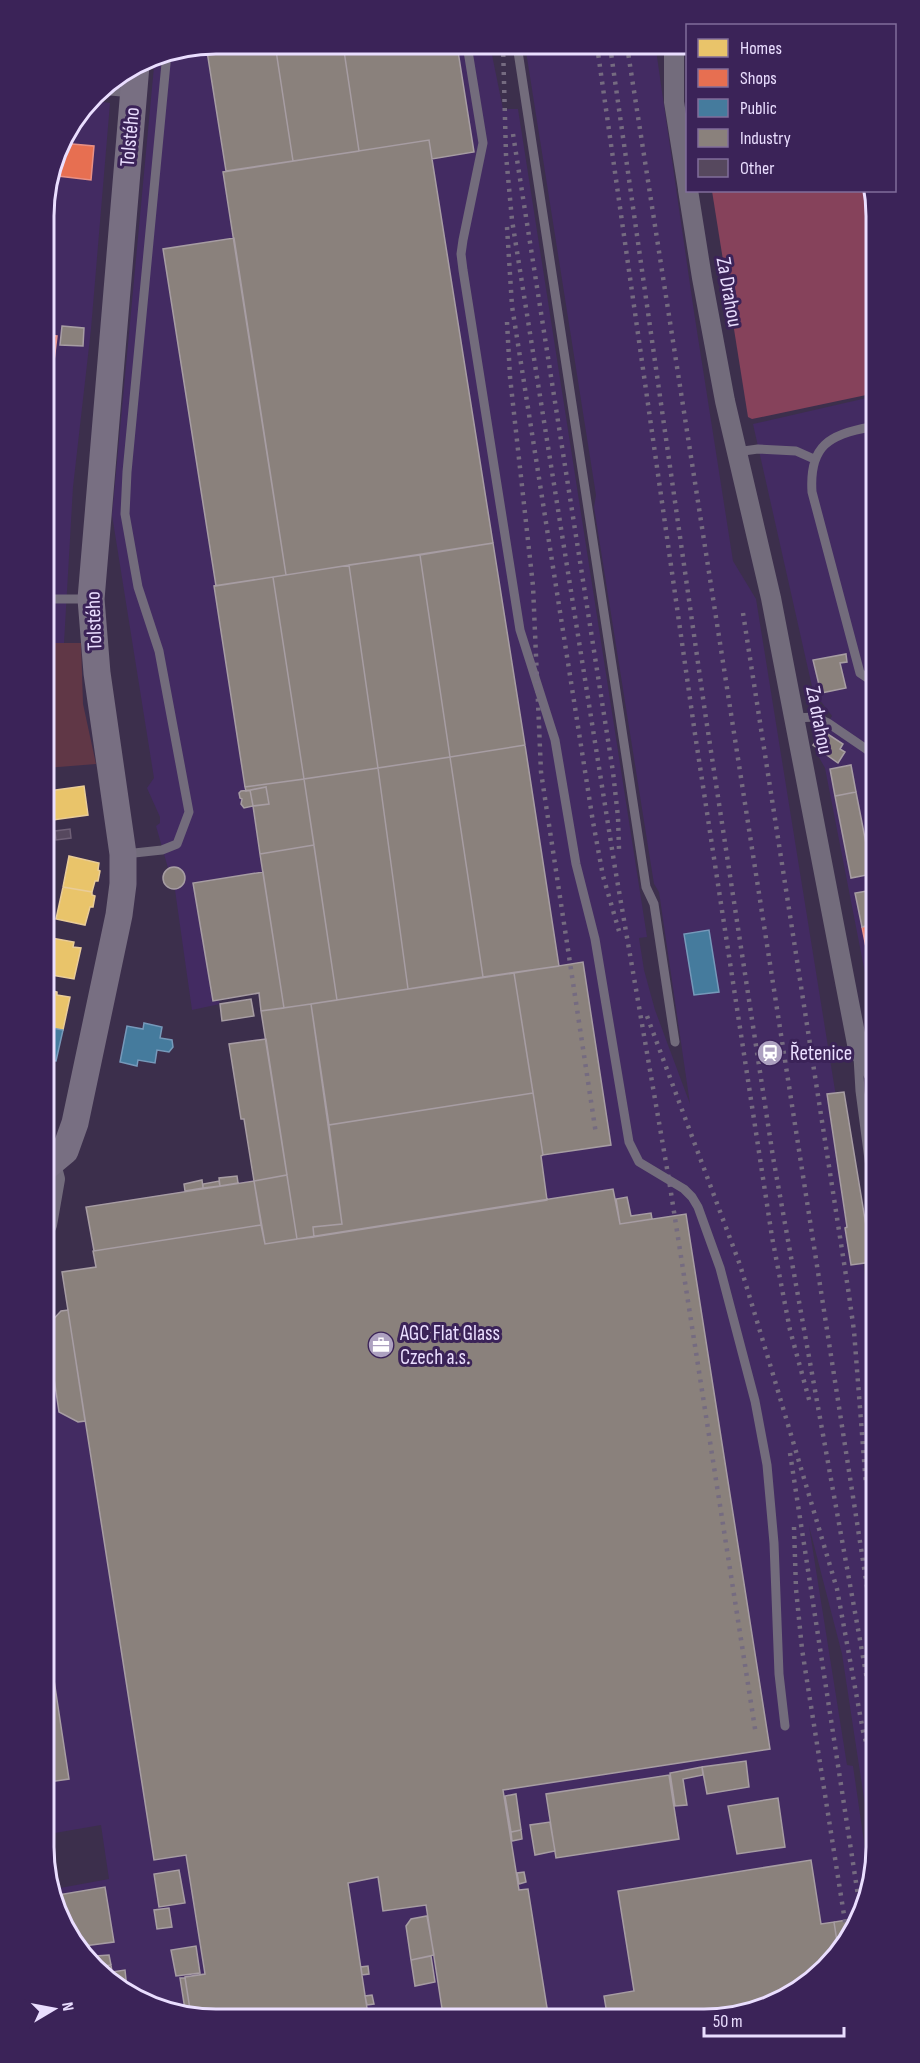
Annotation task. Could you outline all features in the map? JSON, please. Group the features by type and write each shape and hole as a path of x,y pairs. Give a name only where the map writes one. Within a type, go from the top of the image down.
{"street":[{"name":"Za Drahou","path":"674,54 674,102 686,177"},
{"name":"Tolstého","path":"54,1161 65,1151 75,1123 119,915 123,884 123,854 97,673 91,599 135,76"},
{"name":"Za Drahou","path":"688,192 725,401"},
{"name":"Za drahou","path":"725,401 771,598 858,1049"},
{"path":"858,1049 866,1062"}],"lane":[{"path":"468,54 483,143 461,254 520,630 555,740 576,864 595,939 629,1142 639,1162 684,1189 698,1207 720,1268 755,1401 767,1465 779,1674 785,1726"},
{"path":"518,54 646,887 654,904 675,1042"},
{"path":"123,854 162,850 177,844 189,812 159,651 138,587 125,514 127,472 166,62"},
{"path":"113,91 134,93"},
{"path":"866,428 844,431 825,445 814,459 811,474 812,492 839,601 860,673 866,677"},
{"path":"736,452 758,449 796,451 814,459"},
{"path":"54,599 91,599"},
{"path":"794,717 816,717 866,749"},
{"path":"858,1049 860,1091 866,1137"}],"shaded area":[{"path":"216,54 492,54 503,109 518,109 647,937 639,938 644,970 655,1010 690,1104 659,892 654,884 594,507 596,495 526,54 657,54 733,561 756,599 866,1283 866,1812 842,1654 809,1526 847,1765 853,1766 866,1857 854,1909 844,1928 818,1961 794,1982 775,1992 746,2003 725,2008 704,2009 206,2009 164,2000 135,1987 118,1975 88,1945 66,1909 60,1888 109,1879 101,1825 54,1833 54,1319 61,1311 68,1310 62,1273 96,1268 86,1207 254,1180 229,1044 266,1038 258,993 219,1000 220,1004 192,1010 175,890 164,884 163,875 168,868 156,826 160,823 160,817 147,788 154,778 112,515 154,66 195,55"},
{"path":"101,102 110,103 91,329 73,487 64,643 54,643 54,206 66,154 81,126"},
{"path":"712,192 864,192 866,395 752,419 748,417"},
{"path":"866,398 866,978 825,768 816,752 817,748 813,745 832,716 813,691 753,424"},
{"path":"54,643 81,643 83,704 96,764 54,767"}],"building: Homes":[{"path":"84,786 88,815 54,820 54,790"},
{"path":"69,856 99,863 98,881 95,881 92,892 63,887"},
{"path":"63,887 92,892 95,896 85,925 56,919"},
{"path":"54,938 74,942 73,947 81,948 74,979 54,975"},
{"path":"54,991 57,992 57,995 70,997 63,1030 54,1028"}],"building: Shops":[{"path":"72,144 94,146 91,180 59,176"},
{"path":"54,336 57,336 54,361"},
{"path":"866,926 866,947 862,927"}],"building: Public":[{"path":"709,930 719,992 694,995 684,934"},
{"path":"144,1023 162,1027 160,1038 172,1040 173,1047 169,1052 157,1050 155,1063 138,1060 137,1066 120,1062 127,1026 143,1029"},
{"path":"54,1028 63,1030 56,1061 54,1061"}],"building: Industry":[{"path":"207,54 277,54 293,161 226,171"},
{"path":"277,54 344,54 359,151 293,161"},
{"path":"344,54 458,54 474,152 432,159 429,140 359,151"},
{"path":"429,140 493,543 286,575 223,172"},
{"path":"234,238 286,575 216,586 163,249"},
{"path":"62,326 84,328 83,346 60,345"},
{"path":"493,543 525,745 450,757 420,555"},
{"path":"420,555 450,757 378,768 349,565"},
{"path":"349,565 378,768 304,779 273,577"},
{"path":"273,577 304,779 245,787 214,586"},
{"path":"846,654 847,662 840,663 846,688 821,693 813,660"},
{"path":"823,731 843,744 840,749 845,752 838,763 813,745"},
{"path":"525,745 559,966 483,977 450,757"},
{"path":"450,757 483,977 408,989 378,768"},
{"path":"851,765 856,792 835,796 830,769"},
{"path":"378,768 408,989 337,1000 304,779"},
{"path":"304,779 314,845 260,854 253,806 269,804 266,787 246,791 245,787"},
{"path":"266,787 269,804 253,806 250,790"},
{"path":"250,790 253,806 244,808 239,793"},
{"path":"856,792 866,843 866,875 851,878 835,796"},
{"path":"314,845 337,1000 284,1008 260,854"},
{"path":"174,867 182,870 185,878 182,886 174,889 166,886 163,878 166,870"},
{"path":"263,872 284,1008 261,1011 259,993 213,1001 193,883"},
{"path":"866,891 866,926 862,927 855,893"},
{"path":"583,962 611,1145 543,1155 514,973"},
{"path":"514,973 533,1093 329,1125 311,1004"},
{"path":"251,999 254,1016 222,1021 220,1004"},
{"path":"311,1004 342,1224 313,1227 314,1237 297,1239 261,1011"},
{"path":"266,1039 287,1175 254,1181 229,1044"},
{"path":"844,1092 866,1226 866,1263 851,1265 827,1094"},
{"path":"533,1093 543,1155 541,1156 547,1200 314,1237 313,1227 342,1224 329,1125"},
{"path":"287,1175 297,1239 265,1244 254,1181"},
{"path":"237,1176 238,1183 220,1186 219,1178"},
{"path":"202,1180 203,1188 185,1191 184,1184"},
{"path":"219,1181 220,1186 203,1188 203,1184"},
{"path":"254,1181 261,1225 94,1251 86,1207"},
{"path":"613,1189 620,1224 686,1214 770,1749 503,1790 519,1890 528,1889 547,2009 442,2009 426,1905 383,1911 378,1877 348,1883 367,2009 206,2009 190,2007 185,1977 205,1974 186,1855 154,1860 62,1272 96,1267 93,1251 261,1225 265,1244"},
{"path":"627,1197 631,1216 651,1213 652,1219 620,1224 616,1199"},
{"path":"68,1310 85,1421 78,1422 59,1412 54,1378 54,1319 61,1311"},
{"path":"54,1680 69,1779 54,1781"},
{"path":"746,1761 749,1787 707,1794 702,1767"},
{"path":"702,1767 703,1775 683,1779 687,1805 675,1806 670,1773"},
{"path":"669,1775 679,1839 556,1858 546,1794"},
{"path":"516,1794 521,1830 511,1832 505,1796"},
{"path":"778,1798 785,1847 737,1854 728,1806"},
{"path":"550,1822 555,1851 535,1855 530,1825"},
{"path":"521,1830 522,1839 512,1841 511,1832"},
{"path":"811,1860 821,1924 834,1922 837,1939 818,1961 794,1982 756,2000 725,2008 606,2009 604,1996 634,1991 618,1891"},
{"path":"179,1870 185,1903 159,1907 154,1874"},
{"path":"524,1872 526,1882 519,1884 517,1873"},
{"path":"105,1887 114,1942 88,1945 66,1909 62,1894"},
{"path":"169,1908 172,1927 157,1929 154,1910"},
{"path":"427,1916 434,1955 411,1960 406,1926 411,1919"},
{"path":"848,1920 837,1939 834,1922"},
{"path":"196,1946 200,1973 176,1976 171,1950"},
{"path":"109,1955 111,1965 107,1966 98,1956"},
{"path":"431,1956 435,1982 415,1986 411,1960"},
{"path":"368,1966 369,1974 362,1975 361,1967"},
{"path":"125,1970 126,1981 114,1972"},
{"path":"180,1978 185,1978 190,2007 184,2006"},
{"path":"372,1995 374,2004 367,2005 365,1996"}],"building: Other":[{"path":"70,829 71,838 56,840 55,831"}],"railway":[{"path":"503,54 506,155 512,220 615,868 669,1180 756,1735"},
{"path":"598,54 695,734 772,1237 790,1330 810,1403"},
{"path":"611,54 705,712 773,1157 866,1673"},
{"path":"628,54 866,1580"},
{"path":"513,134 613,772 619,849"},
{"path":"507,227 512,306 593,822 603,876 619,931"},
{"path":"507,322 510,377 533,586 541,772 596,1134"},
{"path":"743,613 849,1295 866,1485"},
{"path":"647,1016 740,1265 772,1371 837,1589 866,1742"},
{"path":"790,1453 858,1895"},
{"path":"794,1527 796,1589 802,1649 846,1925"}],"place":[{"name":"Řetenice","path":"770,1053"},
{"name":"AGC Flat Glass Czech a.s.","path":"381,1345"}]}
